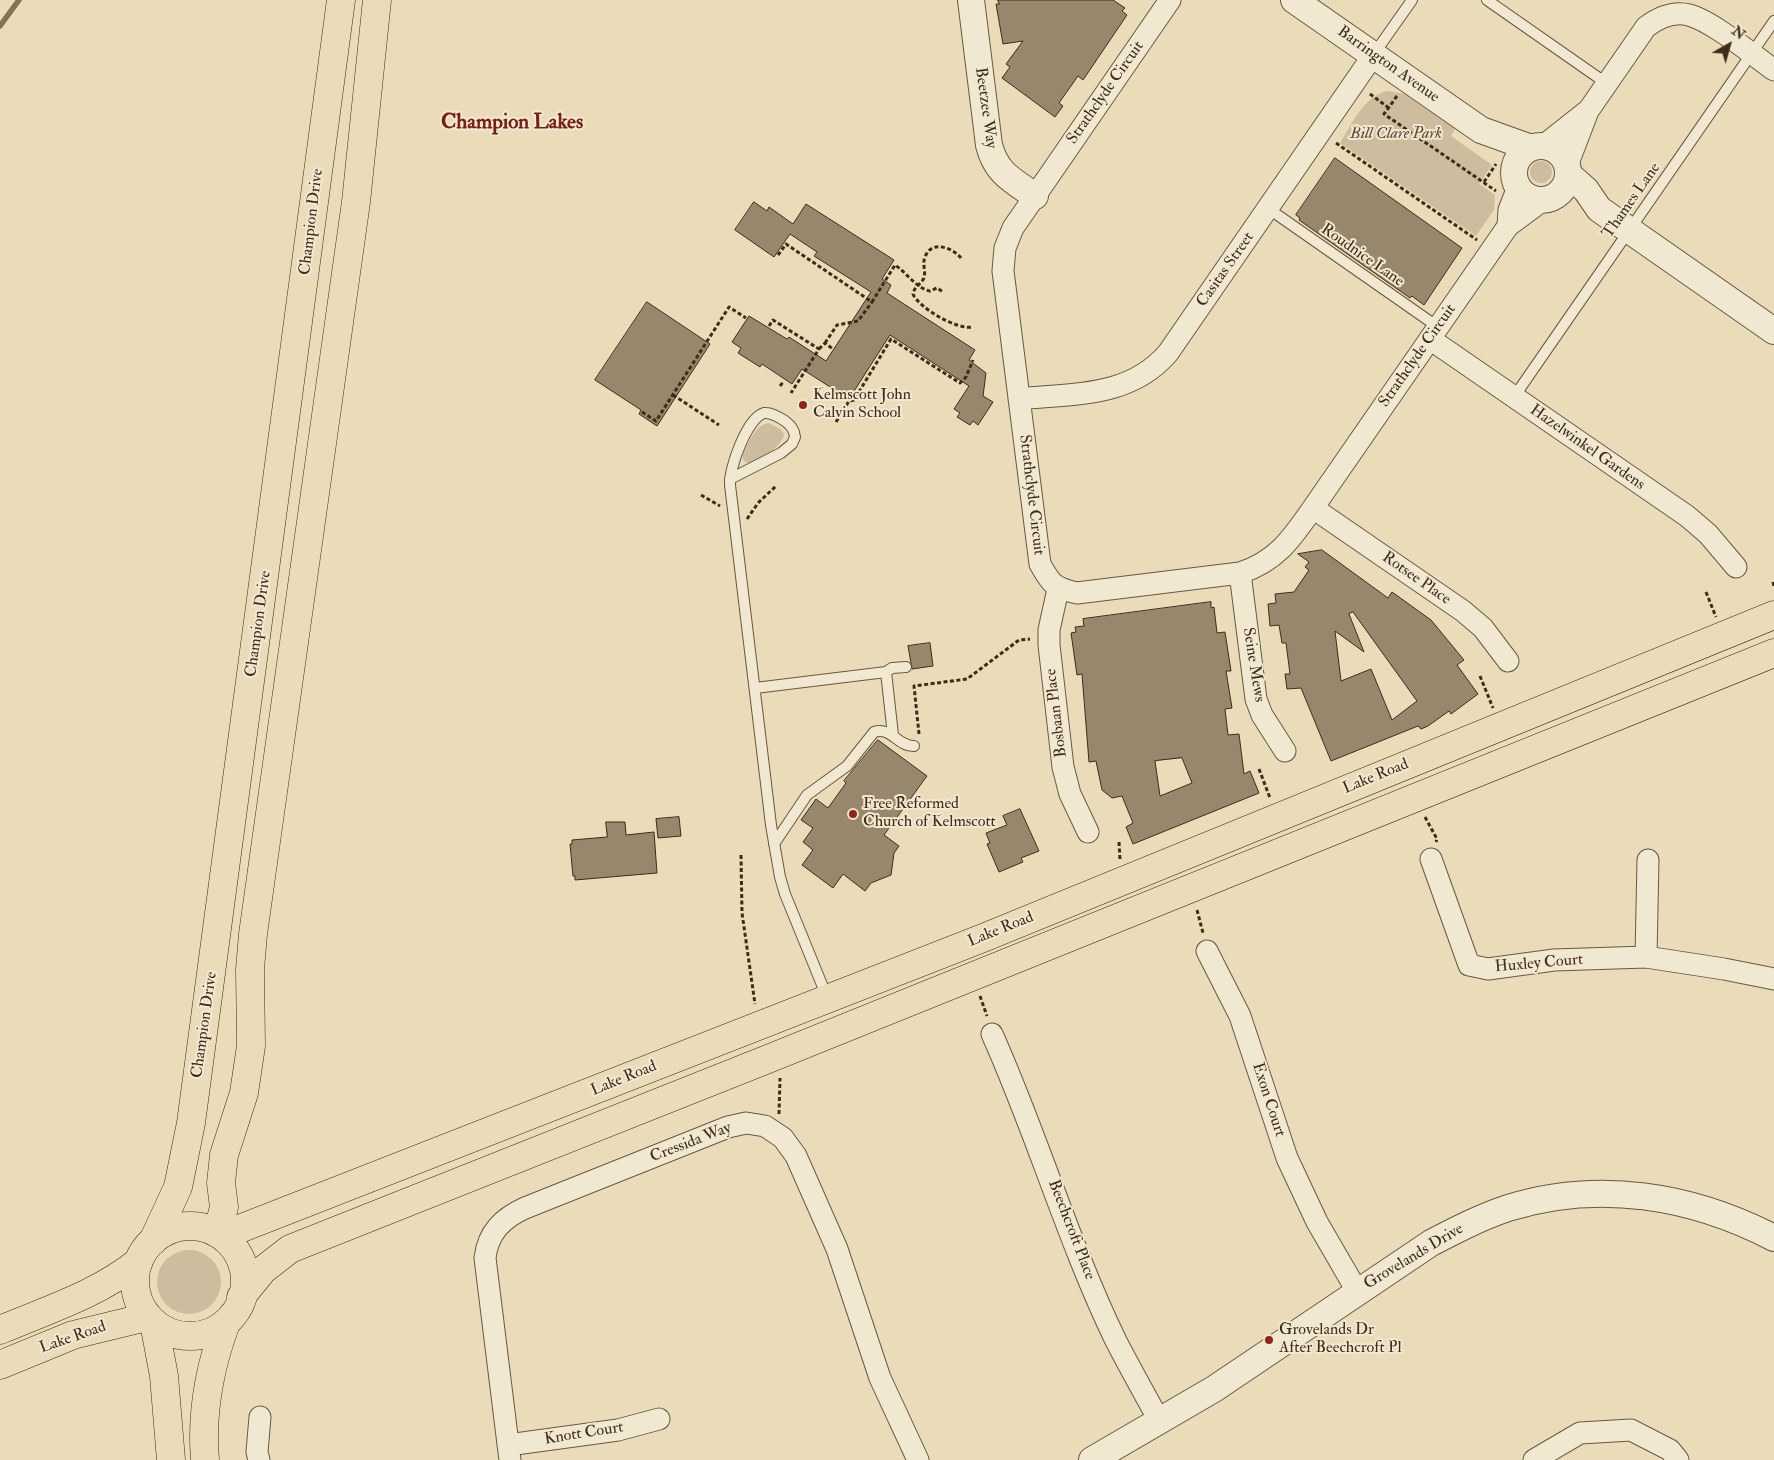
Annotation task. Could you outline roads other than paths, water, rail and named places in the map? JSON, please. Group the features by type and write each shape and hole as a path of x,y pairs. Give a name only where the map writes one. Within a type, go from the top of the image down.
{"main road":[{"name":"Champion Drive","path":"146,1251 178,1187 192,1123 340,0"},
{"path":"221,1233 224,1207 221,1183 224,1154 244,1093 251,1046 250,968 253,934 356,202 377,0"},
{"name":"Lake Road","path":"221,1233 983,938 1774,615"},
{"name":"Lake Road","path":"241,1297 263,1270 290,1249 1774,653"},
{"path":"828,998 839,1030"},
{"path":"171,1460 164,1376 150,1320 136,1294 135,1277 146,1251 168,1232 184,1226 202,1227 221,1233 236,1248 244,1266 241,1297 235,1311 226,1322 216,1349 208,1388 205,1420 205,1460"},
{"name":"Lake Road","path":"0,1330 92,1292 121,1276 146,1251"},
{"path":"150,1320 169,1332 189,1336 208,1333 226,1322"},
{"name":"Lake Road","path":"0,1366 73,1335 150,1320"}],"street":[{"name":"Beetzee Way","path":"971,0 989,145 993,160 1001,172 1035,196"},
{"name":"Strathclyde Circuit","path":"1170,0 1013,228 1005,248 1003,270 1040,564 1048,578 1058,589 1077,593 1240,573 1255,568 1286,546 1508,226 1546,200"},
{"name":"Barrington Avenue","path":"1294,0 1482,130 1537,147"},
{"path":"1546,200 1562,189 1588,111 1606,83 1646,27 1665,16 1681,7 1774,70"},
{"name":"Casitas Street","path":"1019,399 1111,389 1128,384 1156,366 1168,353 1269,209 1374,54"},
{"path":"1588,111 1537,147 1519,157 1507,179 1528,197 1598,209"},
{"name":"Barrington Avenue","path":"1482,130 1507,179"},
{"path":"1537,147 1558,153 1567,170 1586,190 1598,209 1774,331"},
{"name":"Strathclyde Circuit","path":"1507,179 1510,210 1508,226"},
{"name":"Hazelwinkel Gardens","path":"1434,333 1514,397 1686,516 1708,534 1736,566"},
{"name":"Rotsee Place","path":"1313,508 1463,611 1483,628 1508,661"},
{"name":"Seine Mews","path":"1240,573 1256,699 1262,715 1285,751"},
{"name":"Bosbaan Place","path":"1058,589 1049,630 1053,682 1068,785 1088,832"},
{"name":"Huxley Court","path":"1431,859 1469,965 1488,969 1554,960 1646,957 1774,979"},
{"path":"1646,957 1648,860"},
{"name":"Exon Court","path":"1207,951 1240,1016 1287,1158 1317,1222 1358,1291"},
{"name":"Beechcroft Place","path":"992,1034 1020,1096 1082,1262 1116,1341 1160,1422"},
{"name":"Cressida Way","path":"509,1452 485,1258 488,1243 496,1228 502,1221 525,1208 728,1127 746,1123 765,1126 783,1138 808,1179 837,1249 880,1378 918,1460"},
{"name":"Grovelands Drive","path":"1092,1460 1214,1389 1431,1244 1462,1227 1507,1209 1572,1195 1630,1194 1691,1204 1726,1216 1774,1238"},
{"path":"258,1460 260,1417"},
{"name":"Knott Court","path":"509,1452 618,1430 659,1419"},
{"path":"1534,1460 1580,1433 1631,1430 1670,1450 1678,1460"}],"lane":[{"path":"1374,54 1412,0"},
{"path":"1486,0 1606,83"},
{"name":"Thames Lane","path":"1514,397 1774,21"},
{"name":"Roudnice Lane","path":"1269,209 1434,333"},
{"path":"730,479 788,449 795,437 793,429 776,416 765,413 760,415 737,450 731,466 730,479 774,844 785,894 828,998"},
{"path":"755,688 886,672 892,668 906,667"},
{"path":"886,672 892,735"},
{"path":"774,844 806,795 847,766 874,732 883,731 892,735 906,746 914,746"}],"waterway":[{"path":"0,26 19,0"}],"place":[{"name":"Kelmscott John Calvin School","path":"803,405"},
{"name":"Free Reformed Church of Kelmscott","path":"853,814"},
{"name":"Grovelands Dr After Beechcroft Pl","path":"1269,1340"}],"district":[{"name":"Champion Lakes","path":"512,123"}],"park label":[{"name":"Bill Clare Park","path":"1396,135"}]}
